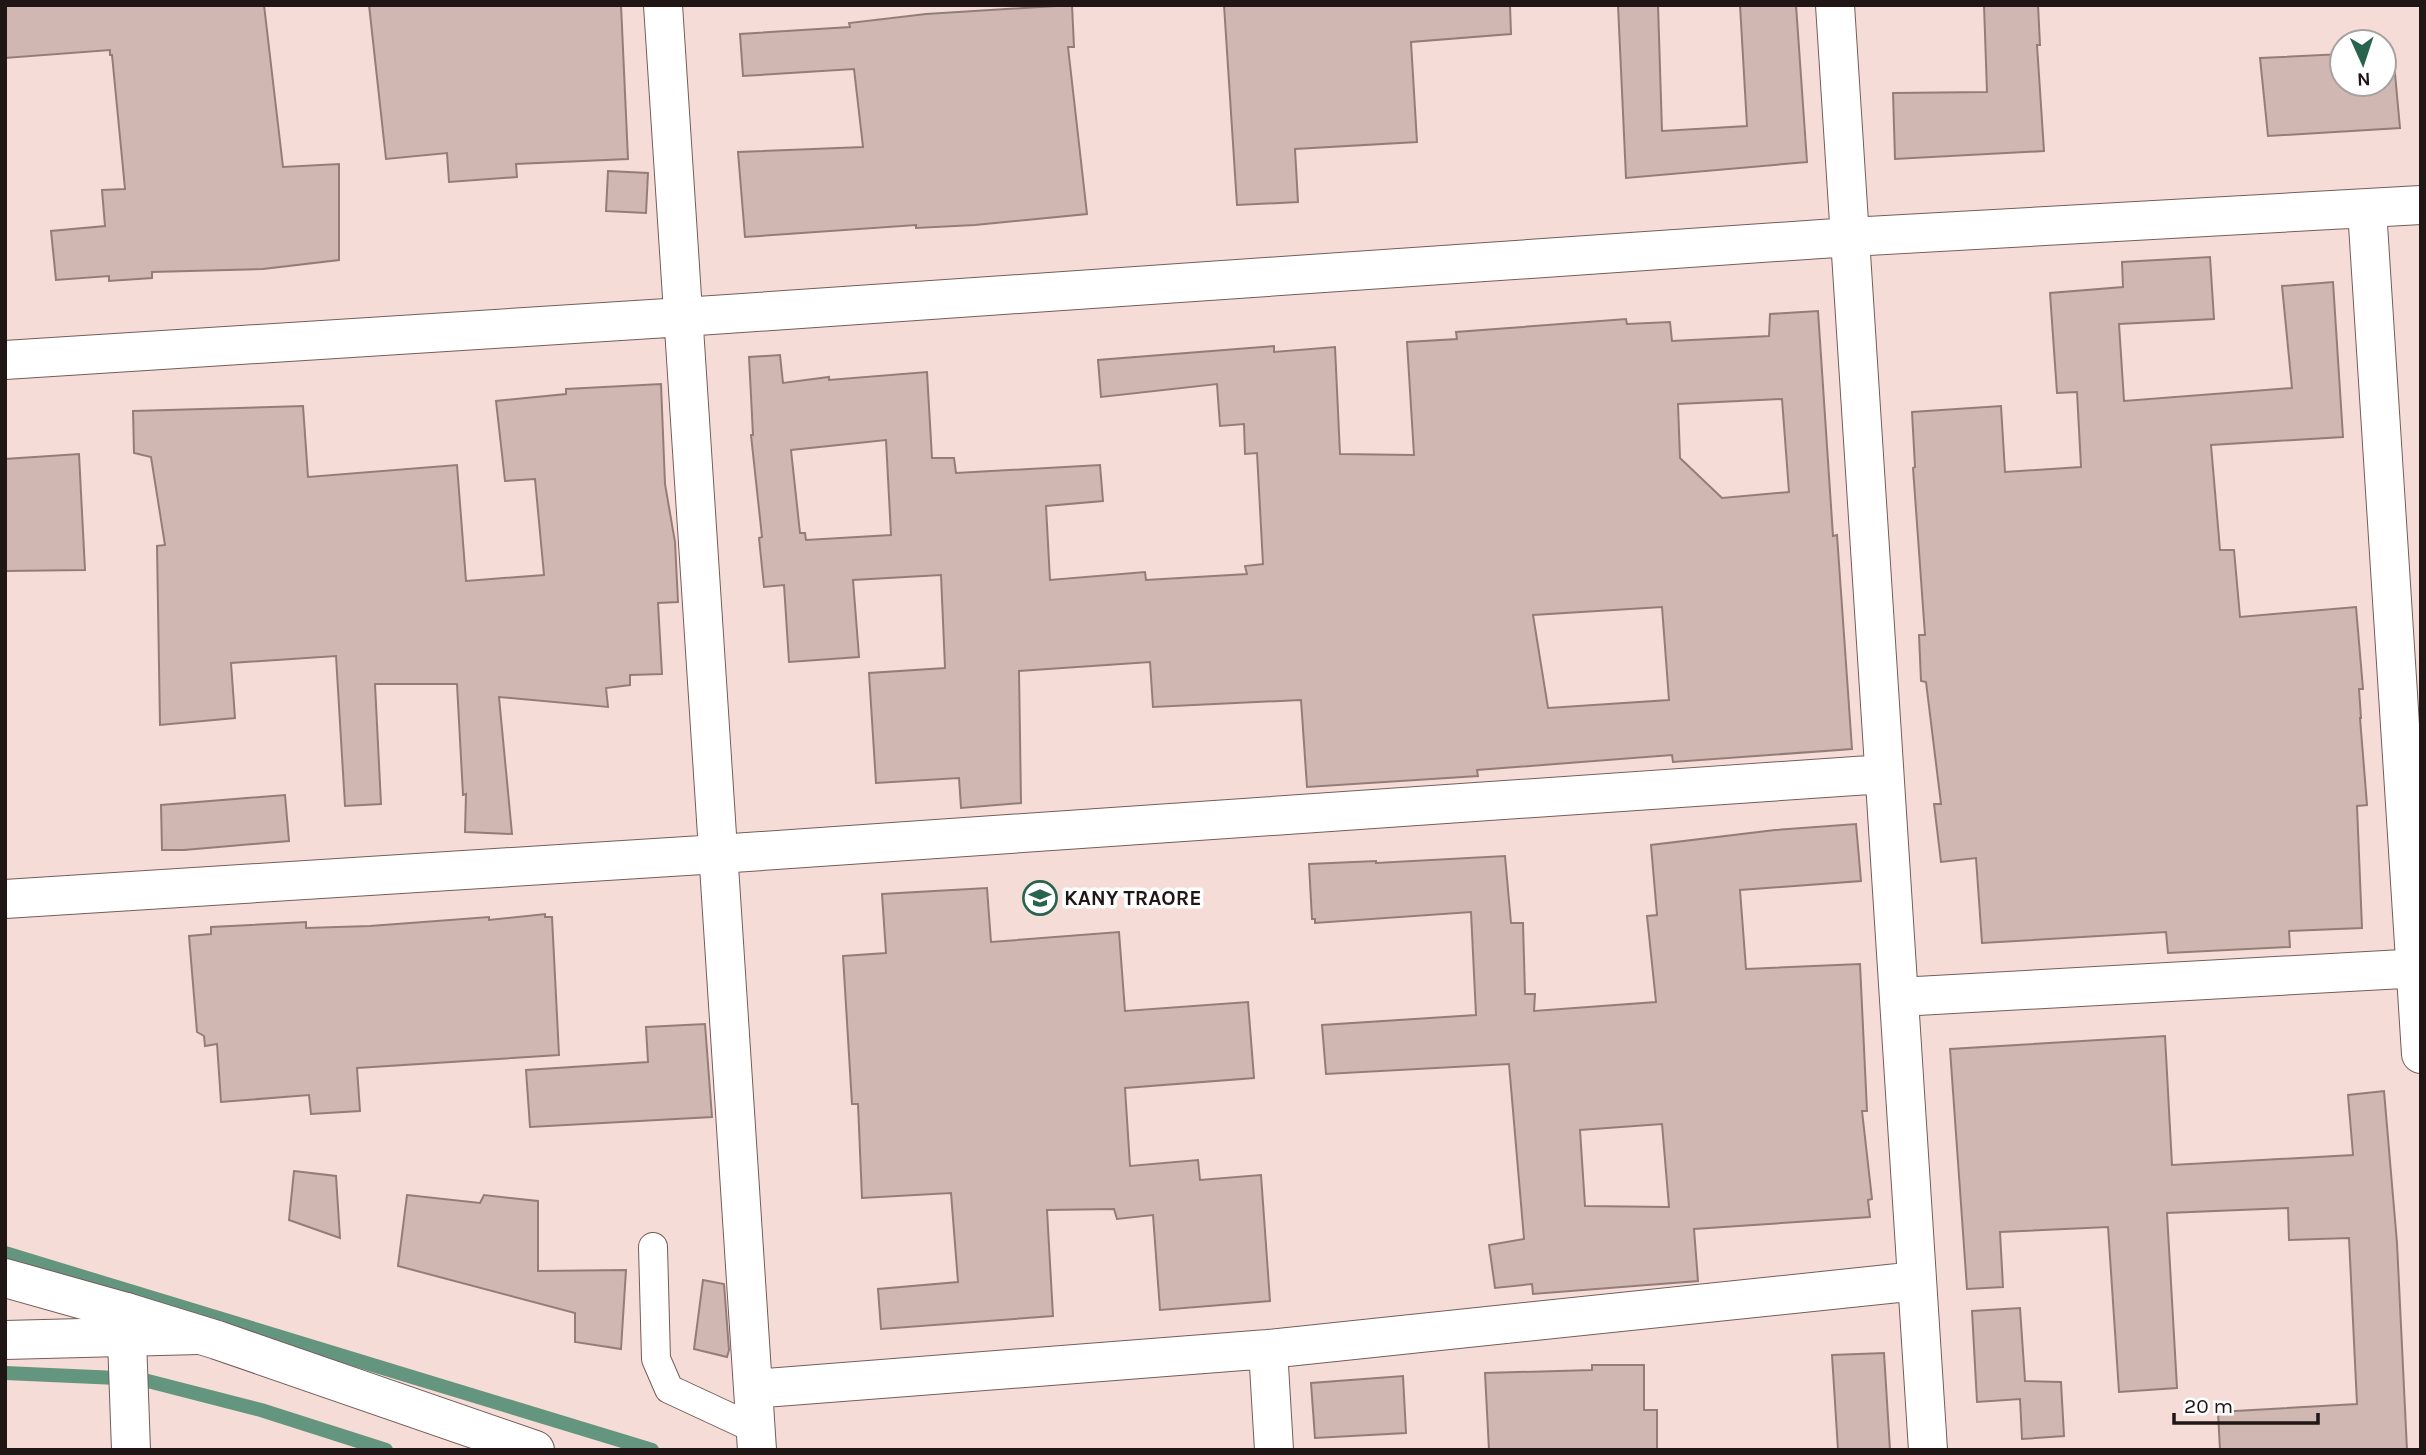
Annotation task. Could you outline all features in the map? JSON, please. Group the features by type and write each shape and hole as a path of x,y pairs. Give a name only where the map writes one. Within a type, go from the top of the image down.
{"main road":[{"path":"663,5 756,1439"},
{"path":"1835,5 1928,1450"},
{"path":"5,360 683,317 1850,237 2421,205"},
{"path":"2367,209 2418,968 2421,1054"},
{"path":"5,900 1884,774"},
{"path":"1899,997 2418,968"},
{"path":"5,1278 126,1324 199,1335 535,1450"},
{"path":"753,1389 1268,1349 1917,1281"},
{"path":"5,1293 45,1291"},
{"path":"5,1340 126,1324"},
{"path":"126,1324 131,1450"},
{"path":"1268,1349 1274,1450"}],"lane":[{"path":"653,1247 656,1359 669,1389 756,1439"}],"building":[{"path":"5,5 264,5 283,167 339,164 339,260 263,269 152,272 152,278 109,281 109,276 56,280 51,231 105,226 102,190 125,189 112,55 110,50 5,58"},
{"path":"369,5 621,5 628,159 516,164 517,177 449,182 447,153 386,159"},
{"path":"1072,5 1074,47 1068,47 1087,214 975,225 916,228 916,225 745,237 738,152 863,147 854,69 743,76 740,34 850,27 849,23 926,14"},
{"path":"1224,5 1510,5 1511,34 1411,42 1417,142 1295,149 1298,202 1237,205"},
{"path":"1618,5 1658,5 1662,131 1747,126 1740,5 1796,5 1807,162 1626,178"},
{"path":"1984,5 2038,5 2040,45 2037,45 2044,151 1895,159 1893,93 1987,92"},
{"path":"2328,55 2328,98 2397,98 2400,128 2268,136 2260,58"},
{"path":"608,171 648,173 646,213 606,211"},
{"path":"2210,257 2214,319 2119,324 2124,401 2292,388 2282,286 2333,282 2343,437 2211,445 2220,550 2234,550 2240,617 2356,607 2363,689 2359,689 2367,805 2357,806 2362,928 2289,931 2290,947 2168,953 2166,932 1982,943 1976,858 1941,862 1934,804 1941,804 1926,682 1921,681 1919,635 1925,635 1913,468 1912,412 2001,406 2005,472 2081,467 2077,392 2057,393 2050,293 2123,287 2122,262"},
{"path":"1818,311 1833,536 1837,535 1852,749 1673,762 1672,755 1477,770 1478,776 1307,787 1301,700 1153,707 1150,662 1019,671 1021,803 961,808 959,778 876,783 869,673 945,668 941,575 853,580 859,657 789,662 784,585 764,587 759,538 762,537 751,435 749,357 780,355 783,383 829,377 829,380 927,372 932,458 954,458 956,473 1100,465 1103,501 1046,506 1050,580 1145,572 1146,580 1247,574 1245,566 1263,564 1257,453 1245,454 1244,424 1220,426 1217,384 1101,397 1098,360 1274,346 1274,352 1335,347 1340,454 1414,455 1407,342 1457,339 1456,332 1626,319 1627,324 1670,322 1672,341 1769,336 1770,314","holes":["1782,399 1789,492 1722,498 1680,458 1678,404","886,440 891,535 806,540 805,533 800,533 791,450","1662,607 1669,700 1548,708 1533,615"]},
{"path":"661,384 665,484 675,542 678,602 658,603 662,674 630,675 630,685 606,688 608,707 499,697 512,834 465,832 466,794 463,795 457,684 375,684 381,804 345,806 336,656 231,663 235,718 160,725 157,546 165,545 151,457 134,453 133,411 303,406 308,477 457,465 466,581 544,575 535,479 505,481 496,401 566,394 566,389"},
{"path":"79,454 85,570 5,571 5,459"},
{"path":"285,795 289,841 162,850 161,805"},
{"path":"1856,824 1861,881 1740,890 1746,969 1860,964 1867,1111 1862,1111 1872,1199 1868,1200 1870,1217 1694,1229 1698,1281 1533,1294 1532,1284 1495,1288 1489,1245 1524,1239 1509,1064 1326,1074 1322,1025 1476,1015 1471,912 1315,923 1315,919 1312,919 1309,864 1505,856 1511,923 1523,923 1525,994 1535,994 1534,1011 1656,1002 1647,916 1657,915 1651,845 1775,830","holes":["1662,1124 1669,1207 1585,1206 1580,1130"]},
{"path":"987,888 991,942 1119,932 1125,1011 1248,1002 1254,1078 1125,1088 1130,1166 1198,1160 1200,1180 1261,1175 1270,1301 1160,1310 1153,1215 1117,1219 1114,1209 1047,1210 1053,1316 881,1329 878,1289 958,1282 951,1193 862,1198 858,1104 852,1104 843,956 886,953 882,894"},
{"path":"545,914 545,917 552,917 559,1055 357,1068 360,1111 311,1114 309,1095 221,1102 217,1044 205,1046 204,1036 197,1032 189,936 211,934 211,927 306,922 306,928 370,926 489,917 489,920"},
{"path":"705,1024 712,1117 530,1127 526,1070 648,1062 646,1027"},
{"path":"2165,1036 2172,1165 2353,1155 2348,1095 2384,1091 2397,1243 2407,1450 2220,1450 2218,1412 2357,1404 2349,1238 2289,1240 2288,1208 2167,1213 2177,1388 2119,1392 2108,1227 2000,1232 2003,1287 1967,1289 1950,1049"},
{"path":"294,1171 336,1176 340,1238 289,1220"},
{"path":"407,1195 480,1203 484,1195 538,1201 538,1271 626,1270 621,1349 575,1342 575,1313 398,1266"},
{"path":"703,1280 724,1284 729,1350 727,1357 694,1349"},
{"path":"2020,1308 2025,1381 2061,1382 2064,1436 2022,1439 2020,1399 1977,1402 1972,1311"},
{"path":"1884,1353 1890,1450 1838,1450 1832,1355"},
{"path":"1592,1365 1644,1365 1644,1410 1657,1410 1657,1450 1489,1450 1485,1373 1592,1370"},
{"path":"1403,1376 1406,1433 1315,1438 1311,1383"}],"waterway":[{"path":"5,1253 652,1450"},
{"path":"5,1373 140,1379 261,1410 386,1450"}],"place":[{"name":"KANY TRAORE","path":"1040,898"}]}
